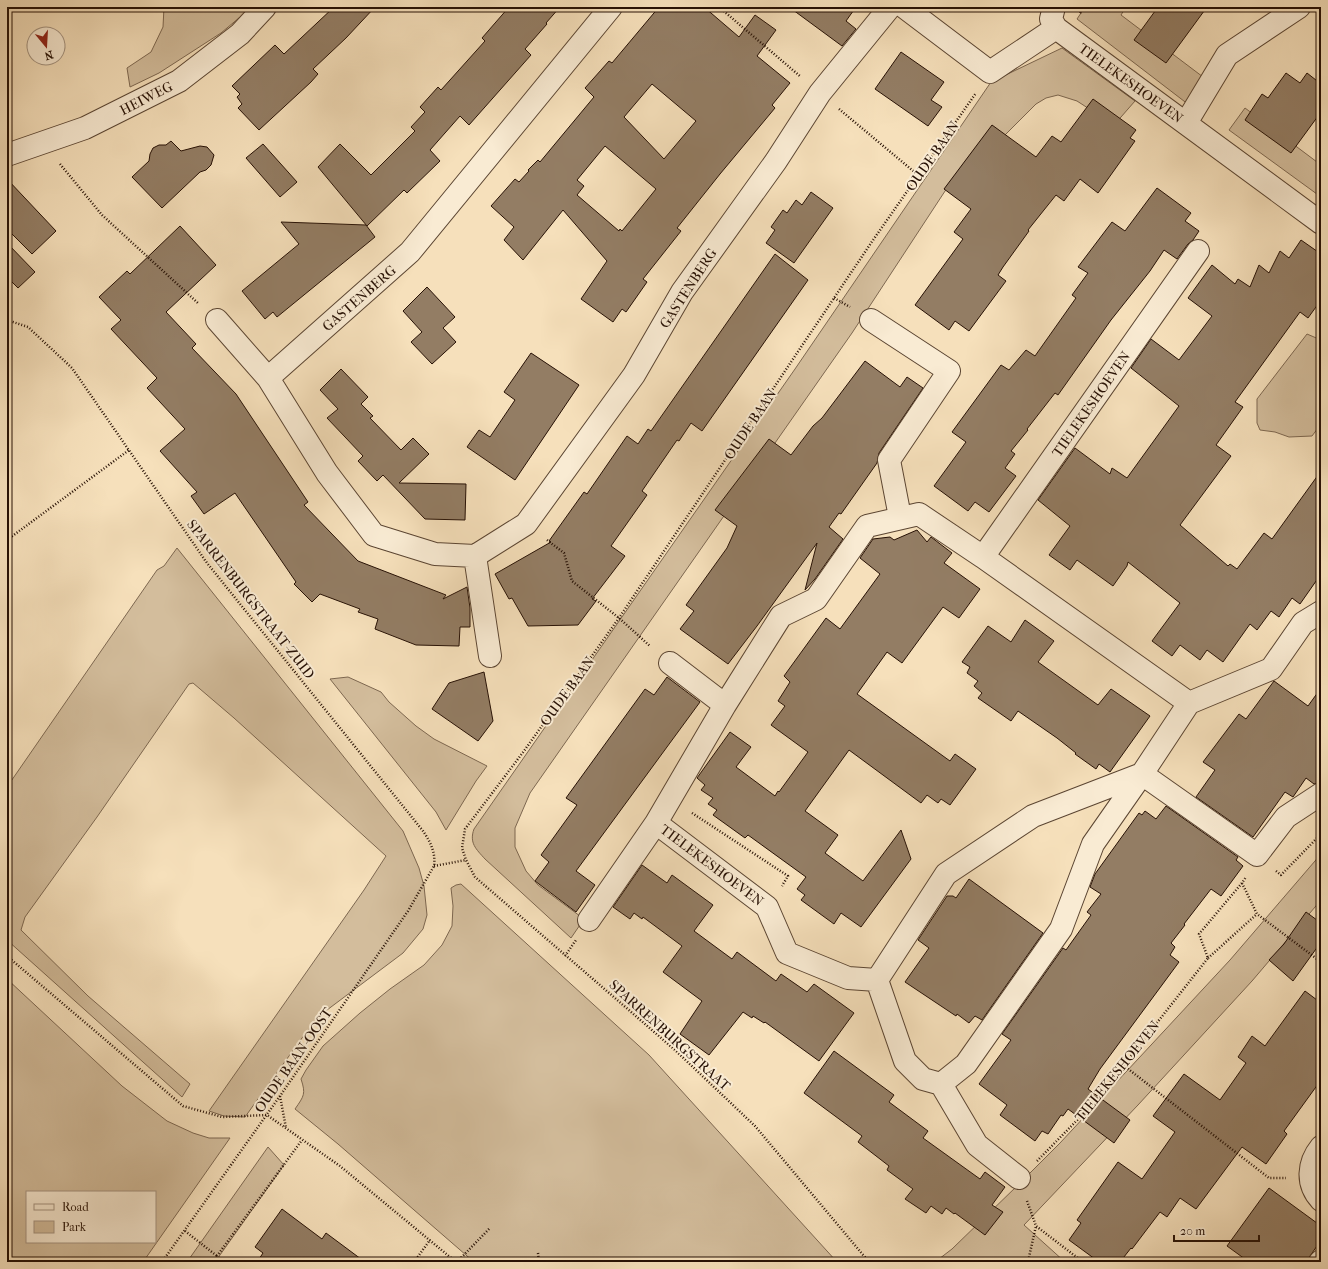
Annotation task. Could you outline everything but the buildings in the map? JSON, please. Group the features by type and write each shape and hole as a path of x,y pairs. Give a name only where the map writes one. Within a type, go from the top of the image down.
{"street":[{"name":"HEIWEG","path":"7,155 85,128 179,81 240,34 265,7"},
{"name":"GASTENBERG","path":"268,378 410,252 610,7"},
{"name":"GASTENBERG","path":"474,556 526,524 634,375 682,292 776,161 820,93 890,7"},
{"path":"904,7 990,72 1056,28 1050,20 1054,7"},
{"path":"1186,124 1227,55 1299,7"},
{"name":"TIELEKESHOEVEN","path":"1056,28 1321,224"},
{"name":"TIELEKESHOEVEN","path":"984,557 1198,251"},
{"path":"217,320 268,378 327,473 374,535 435,554 474,556 490,656"},
{"path":"871,320 949,371 889,460 900,517"},
{"name":"TIELEKESHOEVEN","path":"589,920 656,823 725,705 781,616 816,599 867,526 900,517 919,514 984,557 1189,703"},
{"path":"941,1084 966,1064 1061,929 1093,844 1189,703 1271,669 1303,623 1321,612"},
{"path":"670,664 725,705"},
{"path":"1142,774 1258,855 1286,817 1321,794"},
{"path":"1019,1178 977,1145 941,1084 923,1079 905,1061 877,980 946,874 1033,816 1142,774"},
{"name":"TIELEKESHOEVEN","path":"656,823 767,908 787,953 848,978 877,980"},
{"path":"1321,1147 1310,1168 1317,1195 1321,1200"}],"path":[{"path":"718,7 918,175"},
{"name":"OUDE BAAN","path":"466,860 462,848 465,829 619,618 859,261 990,72"},
{"path":"42,142 102,215 217,320"},
{"name":"SPARRENBURGSTRAAT-ZUID","path":"7,320 28,326 72,368 207,563 423,831 430,841 435,859 434,866"},
{"path":"7,540 129,450"},
{"path":"526,524 564,553 572,581 619,618 670,664"},
{"path":"670,799 788,876 767,908"},
{"path":"1208,958 1199,934 1242,883 1258,855 1282,875 1321,834"},
{"path":"434,866 466,860"},
{"name":"SPARRENBURGSTRAAT","path":"466,860 475,877 675,1050 755,1126 869,1262"},
{"name":"OUDE BAAN-OOST","path":"162,1262 267,1115 408,911 434,866"},
{"path":"1242,883 1257,914 1321,962"},
{"name":"TIELEKESHOEVEN","path":"1019,1178 1093,1104 1208,958 1257,914"},
{"path":"7,956 183,1106 222,1117 267,1115 340,1166 456,1262 490,1228"},
{"path":"1123,1065 1269,1178 1312,1178"},
{"path":"280,1096 286,1128"},
{"path":"217,1256 302,1140"},
{"path":"1019,1178 1036,1226 1029,1258 1025,1262"},
{"path":"1036,1226 1083,1262"},
{"path":"185,1231 224,1262"},
{"path":"414,1262 430,1240"},
{"path":"538,1253 538,1262"}],"green space":[{"path":"164,7 252,7 221,33 159,73 130,87 127,68 151,52 163,27"},
{"path":"1085,7 1126,7 1121,15 1211,83 1193,108 1077,19"},
{"path":"1062,48 1135,101 1114,125 1077,101 1058,95 1046,98 1036,104 988,152 949,185 852,333 530,793 515,828 515,847 526,871 538,885 584,919 571,938 476,849 472,838 474,829 795,369 991,82"},
{"path":"1245,108 1321,165 1321,197 1229,130"},
{"path":"1307,334 1321,340 1321,424 1312,436 1289,437 1275,432 1260,430 1257,423 1257,399"},
{"path":"177,548 403,831 419,868 424,886 427,915 423,929 403,953 323,1013 302,1038 245,1117 224,1116 209,1111 364,890 386,856 234,718 193,683 189,684 97,817 25,917 21,930 88,996 190,1084 182,1097 7,940 7,787 157,570 164,566"},
{"path":"348,677 381,692 389,702 416,726 434,739 487,766 446,830 436,812 330,679"},
{"path":"1321,854 1321,900 1252,981 1138,1105 1024,1225 1065,1262 935,1262 952,1249 1060,1143 1230,960"},
{"path":"461,884 649,1055 837,1262 474,1262 338,1144 295,1109 304,1092 301,1079 323,1046 360,1013 424,965 442,945 452,926 453,906 451,888"},
{"path":"7,979 122,1086 167,1121 193,1133 209,1138 230,1138 143,1262 7,1262"},
{"path":"268,1147 284,1165 215,1262 187,1262"}]}
